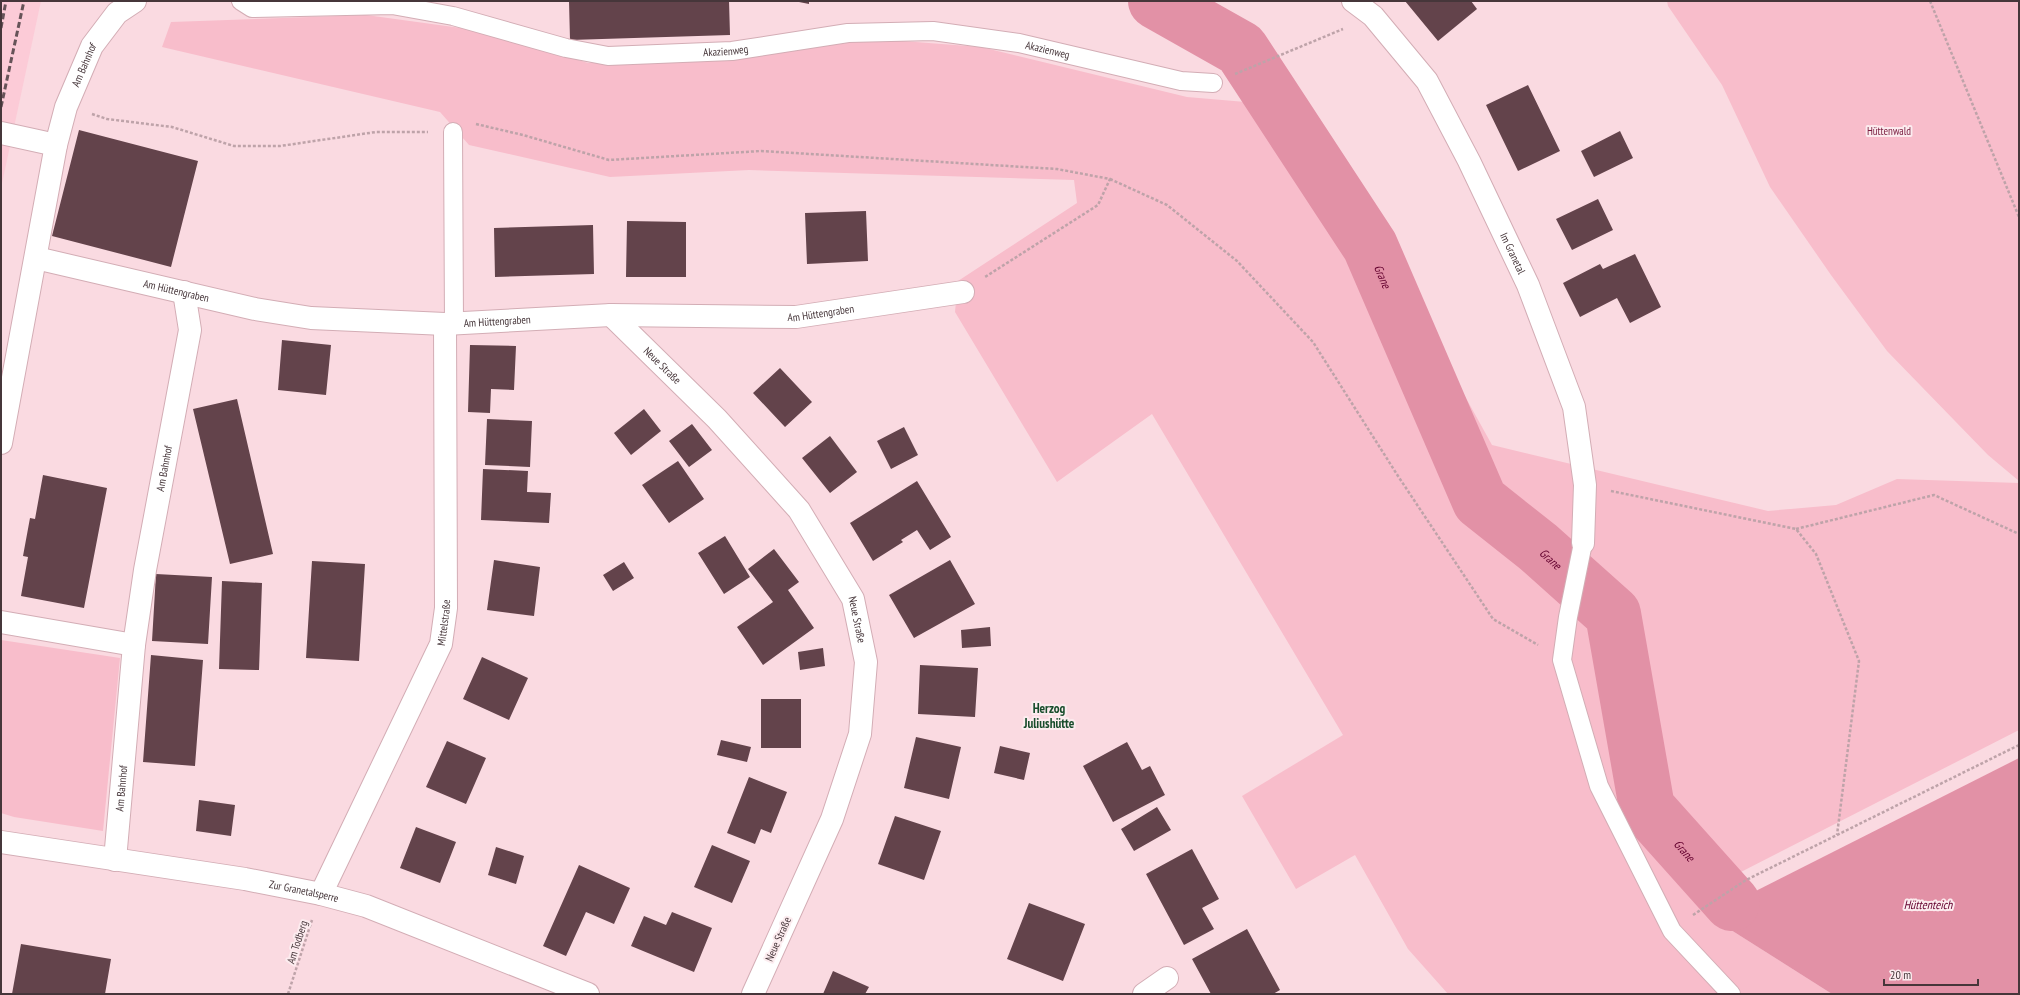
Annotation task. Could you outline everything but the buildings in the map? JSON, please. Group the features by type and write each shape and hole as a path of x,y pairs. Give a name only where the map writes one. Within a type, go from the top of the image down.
{"street":[{"name":"Am Bahnhof","path":"1,442 56,145 66,107 92,46 117,12 136,1"},
{"name":"Im Granetal","path":"1353,1 1373,16 1427,81 1469,161 1528,285 1574,407 1585,485 1583,543"},
{"path":"1,133 56,145"},
{"name":"Am Hüttengraben","path":"36,258 255,309 311,318 450,324 610,315 796,317 963,292"},
{"name":"Am Bahnhof","path":"115,860 134,646 145,570 190,330 184,292"},
{"name":"Neue Straße","path":"610,315 717,419 799,510 853,599 866,662 860,734 832,818 753,994"},
{"name":"Mittelstraße","path":"321,894 441,644 446,608 450,324"},
{"path":"1,622 134,646"},
{"name":"Zur Granetalsperre","path":"3,843 245,879 321,894 366,906 588,994"},
{"path":"1144,994 1167,978"}],"lane":[{"name":"Akazienweg","path":"241,1 252,8 392,5 453,16 566,48 608,56 732,51 848,33 933,31 1020,43 1181,81 1213,83"},
{"path":"450,324 453,132"},
{"path":"1583,543 1568,617 1562,660 1599,786 1672,931 1731,994"}],"path":[{"path":"1930,1 2019,217"},
{"path":"1213,83 1281,56 1373,16"},
{"path":"66,107 107,119 172,127 234,146 280,146 376,132 453,132 469,122 523,134 609,160 761,151 1057,169 1110,179 1167,205 1237,261 1313,342 1398,476 1493,619 1562,660"},
{"path":"963,292 1098,205 1110,179"},
{"path":"1585,485 1796,529 1934,495 2019,534"},
{"path":"1796,529 1816,554 1859,661 1837,835"},
{"path":"1704,906 1746,880 2019,745"},
{"name":"Am Todberg","path":"288,994 321,894"}],"shaded area":[{"path":"1,1 41,1 1,188"}],"green space":[{"name":"Hüttenwald","path":"1667,1 2019,1 2019,481 1988,455 1887,351 1831,275 1770,187 1722,85 1668,6"},
{"path":"366,15 490,32 588,63 733,58 876,39 981,47 1187,97 1294,106 1379,241 1492,445 1768,511 1836,505 1897,479 2019,483 2019,730 1735,875 1747,896 1732,903 1712,918 1832,994 1448,994 1408,949 1355,855 1296,889 1242,796 1343,735 1152,414 1057,482 955,312 958,281 1077,203 1074,180 749,170 610,177 469,145 440,112 162,47 171,22"},
{"path":"1,640 120,658 103,831 14,817 1,813"}],"water":[{"name":"Hüttenteich","path":"2019,758 2019,994 1832,994 1712,918 1732,903"}],"waterway":[{"name":"Grane","path":"1156,1 1241,49 1370,246 1480,501 1538,547 1613,614 1647,808 1732,903"}],"railway":[{"path":"1,28 6,1"},
{"path":"1,107 24,1"}],"district":[{"name":"Herzog Juliushütte","path":"1049,716"}]}
